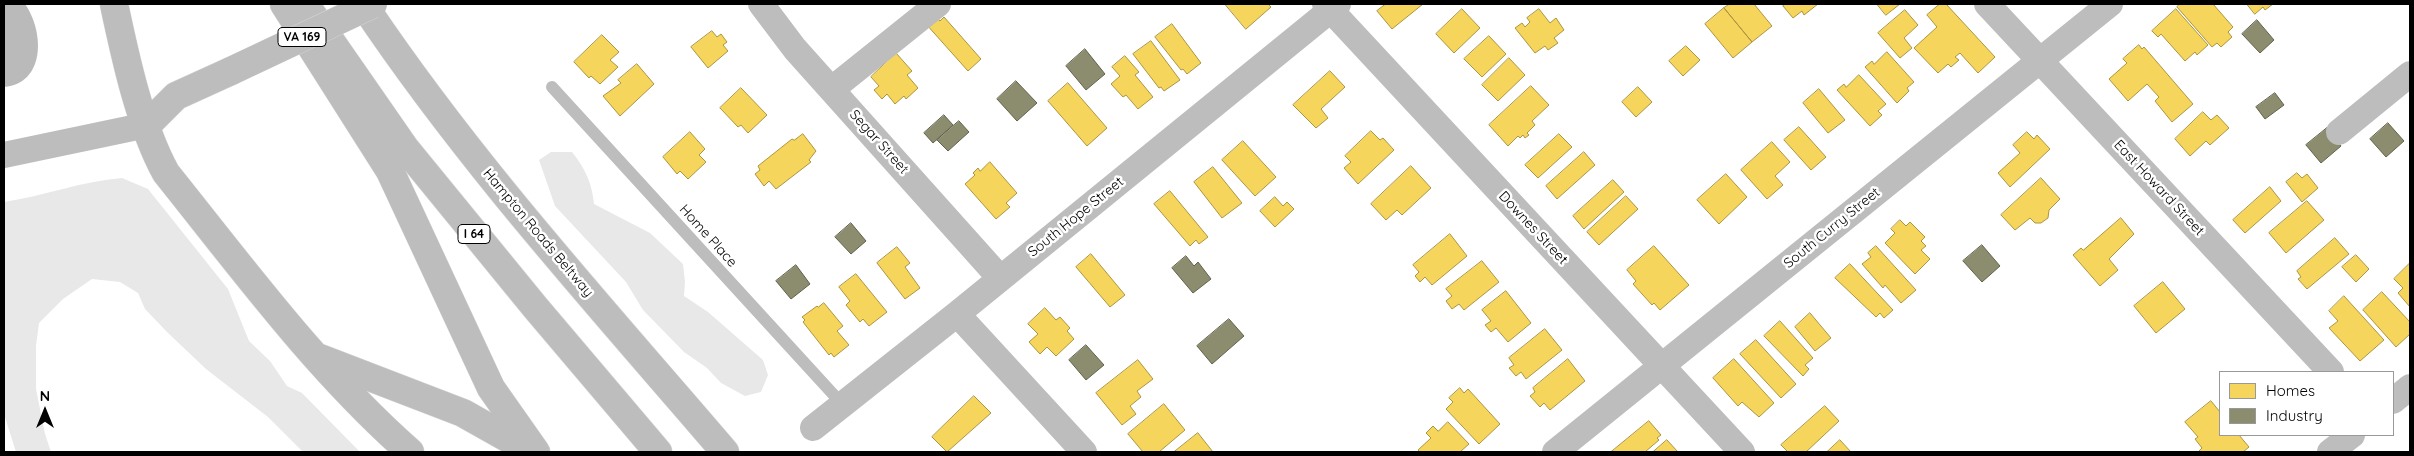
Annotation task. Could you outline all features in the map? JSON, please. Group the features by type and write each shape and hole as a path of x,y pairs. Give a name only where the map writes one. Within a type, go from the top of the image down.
{"main road":[{"path":"114,4 123,50 159,160 166,172 312,355 381,427 410,452"},
{"path":"284,4 390,171 491,388 534,452"},
{"name":"I 64","path":"305,4 357,82 405,148 511,278 658,452"},
{"name":"Hampton Roads Beltway","path":"363,4 406,68 454,132 530,225 725,452"},
{"name":"VA 169","path":"147,125 176,96 373,4"},
{"path":"384,4 475,129 530,225"},
{"path":"312,355 463,413 534,452"}],"street":[{"name":"Segar Street","path":"761,4 782,34 1000,278"},
{"path":"832,89 938,4"},
{"name":"East Howard Street","path":"1987,4 2330,371"},
{"name":"South Curry Street","path":"1554,452 2110,4"},
{"name":"South Hope Street","path":"812,428 957,314 1331,6"},
{"name":"Downes Street","path":"1331,6 1742,452"},
{"path":"2338,132 2410,74"},
{"path":"4,155 147,125"},
{"path":"957,314 1084,452"},
{"path":"2394,400 2410,387"},
{"path":"2330,452 2351,436"}],"lane":[{"name":"Home Place","path":"552,87 843,405"}],"shaded area":[{"path":"4,4 25,4 36,28 38,41 34,66 28,76 18,83 4,87"},
{"path":"551,152 572,152 587,176 592,189 594,204 650,233 683,264 684,296 708,312 763,360 768,375 761,392 745,396 721,383 707,368 684,352 643,310 626,282 555,206 539,160"},
{"path":"122,178 148,189 228,289 249,341 270,361 287,386 302,393 360,452 303,452 268,417 206,369 168,333 145,309 138,293 120,282 92,279 63,299 39,323 36,346 36,389 45,434 51,452 16,452 4,414 4,202 92,182"}],"building: Homes":[{"path":"1225,4 1268,4 1271,7 1246,29"},
{"path":"1386,4 1423,4 1392,29 1377,11"},
{"path":"1730,4 1754,4 1772,26 1752,42 1724,8"},
{"path":"1786,4 1818,4 1804,15 1802,11 1793,18 1783,6"},
{"path":"1877,4 1900,4 1886,15"},
{"path":"1940,4 1946,4 1995,57 1978,73 1960,53 1955,57 1959,60 1951,67 1948,64 1938,73 1914,48 1937,27 1927,15"},
{"path":"2180,4 2213,4 2233,27 2228,32 2232,37 2221,47 2217,43 2212,47 2177,7"},
{"path":"2247,4 2273,4 2265,10 2263,7 2255,14"},
{"path":"1724,8 1752,42 1733,58 1705,24"},
{"path":"1462,9 1480,28 1454,53 1436,34"},
{"path":"1539,9 1550,23 1556,18 1564,30 1554,38 1558,43 1548,50 1545,46 1535,53 1515,28 1522,23 1525,27 1530,22 1527,18"},
{"path":"2176,9 2208,45 2197,55 2195,52 2185,61 2161,34 2158,37 2152,31"},
{"path":"1905,10 1918,25 1904,38 1912,48 1900,58 1878,33"},
{"path":"935,15 940,21 944,17 981,59 968,71 926,24"},
{"path":"1172,24 1201,63 1187,74 1183,69 1181,70 1155,37"},
{"path":"712,31 717,37 721,34 727,42 723,45 728,51 708,68 691,47"},
{"path":"602,35 619,52 610,60 618,67 600,84 591,76 589,78 574,62"},
{"path":"1489,36 1506,54 1482,77 1464,59"},
{"path":"1151,41 1180,80 1164,91 1161,87 1159,88 1133,54"},
{"path":"2139,45 2142,49 2144,47 2193,104 2172,122 2155,101 2159,97 2147,84 2128,101 2109,79 2127,63 2123,59"},
{"path":"1686,46 1700,60 1683,76 1669,61"},
{"path":"1887,52 1914,82 1907,88 1909,91 1897,103 1865,67 1872,61 1874,64"},
{"path":"896,53 912,71 907,75 918,88 906,99 904,96 895,104 887,94 882,99 874,90 879,86 871,77"},
{"path":"1125,56 1139,72 1135,75 1153,97 1138,109 1126,95 1123,97 1111,84 1120,76 1112,67"},
{"path":"1509,58 1525,75 1498,101 1482,85"},
{"path":"637,64 654,84 620,116 603,96 621,83 618,80"},
{"path":"1330,71 1345,87 1321,109 1328,118 1316,128 1293,105"},
{"path":"1859,75 1886,104 1878,111 1882,115 1870,126 1837,90 1844,84 1846,87"},
{"path":"1068,83 1107,128 1087,146 1048,101"},
{"path":"1531,86 1549,105 1532,121 1535,125 1527,133 1529,135 1525,138 1523,135 1520,138 1518,136 1508,146 1489,125"},
{"path":"1638,87 1652,102 1636,117 1622,102"},
{"path":"741,88 767,115 748,133 741,125 738,127 720,108"},
{"path":"1819,89 1845,120 1828,133 1803,103"},
{"path":"2203,112 2211,120 2217,115 2229,128 2210,145 2206,141 2190,156 2175,139"},
{"path":"1799,127 1826,157 1811,170 1784,140"},
{"path":"1371,131 1380,140 1383,138 1394,150 1358,184 1344,168 1351,162 1345,156"},
{"path":"690,132 705,149 699,155 706,162 688,179 680,171 677,174 663,157"},
{"path":"2027,132 2034,139 2037,135 2050,149 2010,187 1998,173 2020,153 2013,145"},
{"path":"803,134 816,151 809,160 811,162 776,189 769,181 764,186 755,174 760,170 758,166 792,139 794,140"},
{"path":"1559,134 1572,147 1538,178 1525,165"},
{"path":"1243,141 1276,177 1255,196 1222,160"},
{"path":"1772,142 1790,162 1775,176 1783,185 1767,199 1741,170"},
{"path":"1584,152 1595,165 1557,199 1546,186"},
{"path":"990,162 1017,193 1006,203 1010,207 996,219 965,184 975,175 973,173 978,168 980,171"},
{"path":"1411,166 1431,188 1402,215 1397,210 1386,220 1371,204"},
{"path":"1213,167 1242,203 1222,218 1194,182"},
{"path":"2297,173 2302,178 2307,174 2318,188 2302,202 2286,182"},
{"path":"1726,174 1747,197 1719,224 1697,200"},
{"path":"2041,178 2060,199 2049,210 2048,218 2041,223 2035,223 2030,218 2015,230 2001,215"},
{"path":"1613,180 1624,192 1584,229 1573,216"},
{"path":"2270,187 2281,201 2245,233 2233,220"},
{"path":"1170,191 1208,237 1199,244 1196,240 1190,246 1154,204"},
{"path":"1626,196 1638,209 1599,245 1587,232"},
{"path":"1275,197 1283,206 1287,202 1294,209 1275,227 1260,211"},
{"path":"2307,201 2324,220 2286,253 2269,233"},
{"path":"2121,218 2134,234 2109,259 2118,270 2100,286 2073,255 2081,248 2083,250"},
{"path":"1900,220 1906,226 1910,222 1925,237 1921,241 1926,246 1921,250 1930,259 1915,274 1885,243 1895,233 1891,229"},
{"path":"1450,234 1467,256 1432,285 1425,277 1420,282 1415,276 1419,272 1413,265"},
{"path":"2335,238 2349,254 2307,289 2298,279 2301,277 2297,271"},
{"path":"1654,246 1689,285 1660,310 1654,303 1652,305 1633,284 1636,281 1627,270"},
{"path":"1876,246 1916,290 1901,303 1885,285 1883,288 1862,264 1871,257 1868,253"},
{"path":"897,247 910,263 905,267 920,288 905,299 877,263"},
{"path":"1091,254 1125,295 1110,307 1076,267"},
{"path":"2356,255 2369,269 2356,282 2342,267"},
{"path":"1482,261 1499,282 1464,310 1459,304 1452,309 1446,301 1452,296 1446,289"},
{"path":"2410,263 2410,307 2398,293 2403,288 2394,279"},
{"path":"1850,264 1893,310 1884,318 1880,313 1876,317 1835,278"},
{"path":"856,274 887,312 869,326 863,319 860,322 846,305 850,301 839,287"},
{"path":"2163,282 2185,309 2156,333 2134,306"},
{"path":"1506,291 1531,323 1508,342 1496,328 1491,332 1485,325 1491,321 1482,310"},
{"path":"2382,292 2410,322 2410,334 2396,347 2363,310"},
{"path":"2344,296 2384,340 2360,361 2329,328 2338,321 2329,311"},
{"path":"824,303 843,326 837,331 849,345 834,357 831,353 829,355 803,322 805,320 802,317"},
{"path":"1045,308 1056,320 1060,317 1070,328 1067,331 1074,339 1056,356 1047,347 1040,354 1029,342 1038,334 1028,324"},
{"path":"1810,313 1831,338 1815,351 1795,327"},
{"path":"1780,321 1813,358 1805,365 1809,369 1803,376 1764,336"},
{"path":"1545,329 1562,350 1526,379 1521,372 1516,376 1509,368 1514,365 1509,358"},
{"path":"1756,340 1796,384 1781,398 1740,354"},
{"path":"1568,359 1585,381 1550,410 1544,403 1540,407 1530,396 1535,392 1533,388"},
{"path":"1734,359 1774,403 1759,417 1742,402 1738,406 1713,378"},
{"path":"1138,360 1153,379 1137,391 1141,397 1130,406 1136,414 1122,425 1096,393"},
{"path":"1460,388 1464,393 1468,389 1500,424 1479,444 1446,409 1453,402 1449,398"},
{"path":"974,396 991,413 947,452 932,437"},
{"path":"2211,401 2219,411 2219,436 2240,436 2249,447 2243,452 2198,452 2202,448 2195,439 2198,437 2185,422"},
{"path":"1164,404 1185,430 1159,452 1143,452 1128,434"},
{"path":"1825,406 1839,421 1806,452 1788,452 1781,445"},
{"path":"1649,421 1661,435 1657,438 1659,440 1645,452 1611,452"},
{"path":"1448,422 1469,444 1460,452 1420,452 1418,450 1431,438 1426,433 1433,426 1438,431"},
{"path":"1198,433 1213,452 1174,452"},
{"path":"1667,440 1678,452 1653,452"},
{"path":"1840,440 1851,452 1827,452"}],"building: Industry":[{"path":"2257,20 2274,40 2260,53 2242,34"},
{"path":"1085,49 1105,74 1086,90 1066,66"},
{"path":"1016,81 1037,103 1017,121 997,99"},
{"path":"2275,93 2284,105 2265,119 2256,107"},
{"path":"944,115 953,125 933,143 924,133"},
{"path":"959,121 969,132 948,151 937,140"},
{"path":"2388,123 2404,141 2386,157 2370,139"},
{"path":"2327,128 2341,146 2321,163 2306,145"},
{"path":"851,223 866,241 851,254 835,237"},
{"path":"1982,245 2000,266 1982,282 1963,261"},
{"path":"1186,256 1194,266 1198,262 1211,279 1193,293 1172,268"},
{"path":"796,265 810,284 791,299 776,281"},
{"path":"1229,319 1244,336 1212,364 1197,346"},
{"path":"1086,345 1104,365 1086,380 1069,360"}]}
